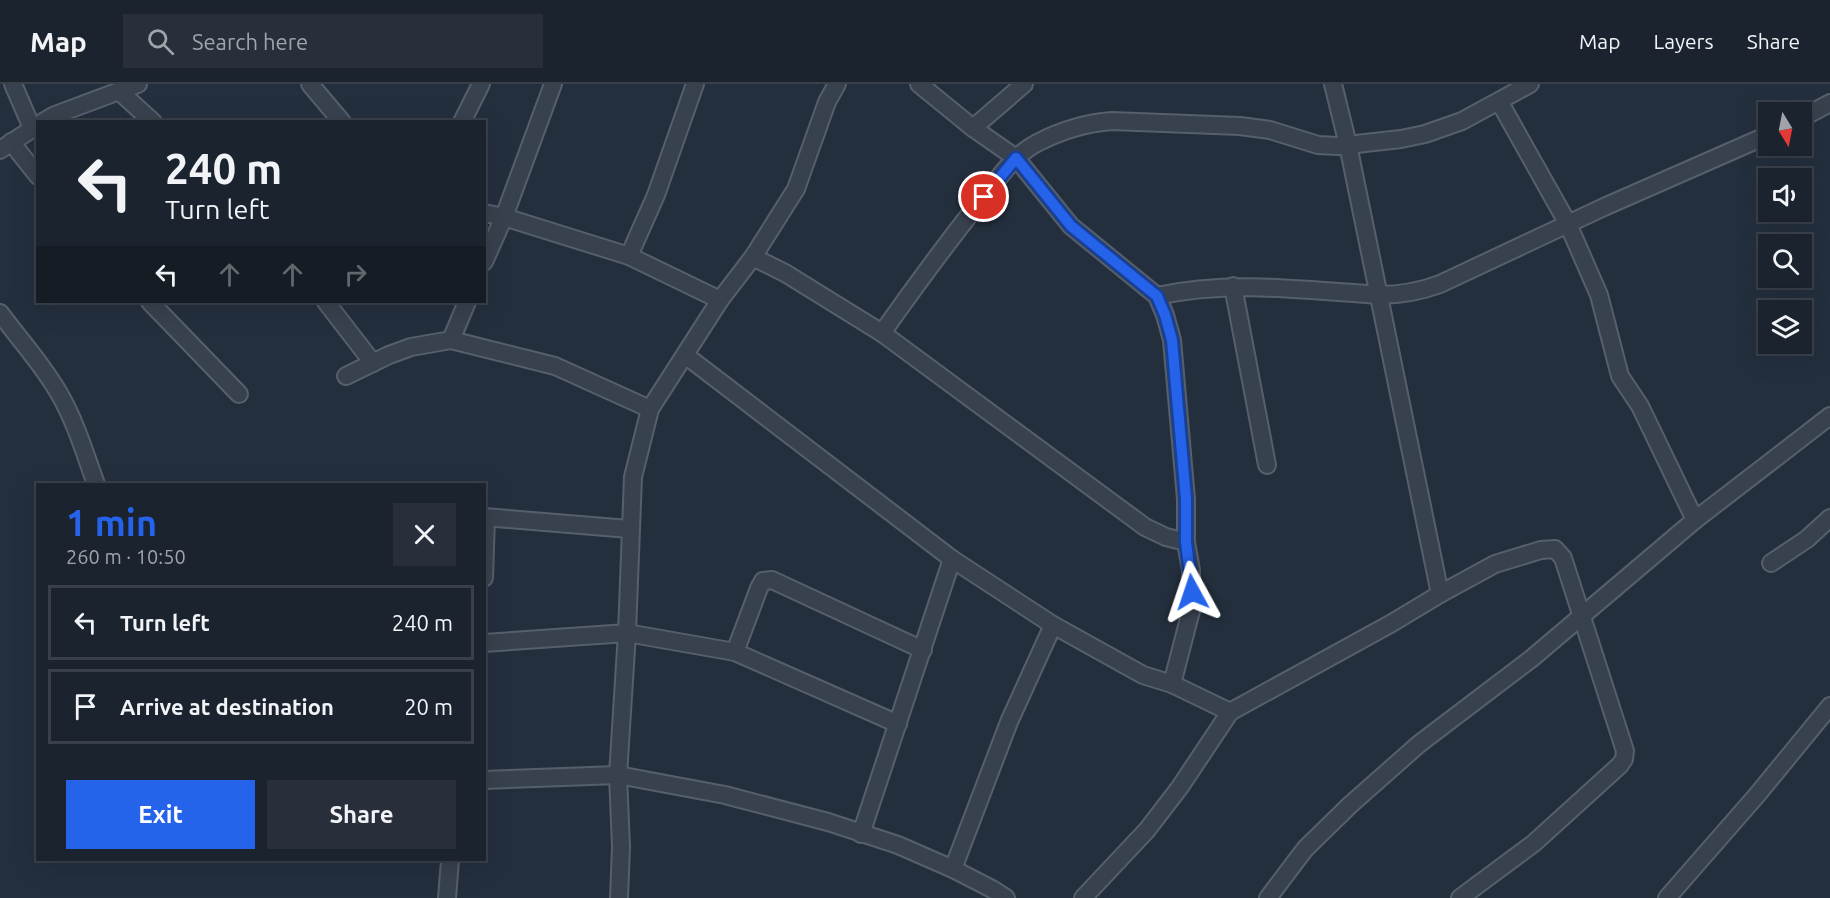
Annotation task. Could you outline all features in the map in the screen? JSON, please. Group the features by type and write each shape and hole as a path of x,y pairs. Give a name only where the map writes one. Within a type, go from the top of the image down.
{"street":[{"path":"13,84 36,122"},
{"path":"46,120 138,84"},
{"path":"310,84 340,120"},
{"path":"463,120 481,84"},
{"path":"486,258 504,217 553,84"},
{"path":"629,256 656,195 695,84"},
{"path":"619,898 621,847 618,775 627,633 629,529 633,477 650,409 720,300 753,257 796,189 827,102 837,84"},
{"path":"919,84 973,128 1016,158 1071,226 1157,296 1172,340 1186,499 1186,542 1191,570 1192,607 1172,684"},
{"path":"973,128 1024,84"},
{"path":"1333,84 1348,145 1440,594"},
{"path":"882,333 926,269 1016,158 1036,143 1060,133 1091,123 1112,121 1240,126 1270,130 1318,145 1348,145 1425,134 1462,121 1530,84"},
{"path":"119,91 151,120"},
{"path":"1499,101 1568,224 1599,295 1620,376 1640,406 1695,520"},
{"path":"1812,113 1830,103"},
{"path":"36,126 5,146 36,174"},
{"path":"1157,296 1233,286 1401,295 1440,284 1758,139"},
{"path":"486,213 629,256 720,300"},
{"path":"753,257 785,273 882,333 1145,527 1166,537 1186,542"},
{"path":"1233,286 1268,465"},
{"path":"151,303 239,394"},
{"path":"327,303 373,363"},
{"path":"451,340 467,303"},
{"path":"0,313 48,375 60,395 76,428 96,483"},
{"path":"346,376 411,347 451,340 555,366 650,409"},
{"path":"685,355 952,559 1053,625 1143,675 1172,684 1230,712"},
{"path":"1268,898 1305,849 1419,744 1531,659 1695,520 1830,416"},
{"path":"486,518 629,529"},
{"path":"1771,563 1807,539 1830,518"},
{"path":"1083,898 1147,830 1180,787 1230,712 1495,564 1541,550 1555,549 1563,558 1625,752 1624,759 1534,843 1461,898"},
{"path":"861,834 952,559"},
{"path":"735,652 759,588 763,581 772,580 923,650"},
{"path":"954,869 1009,722 1053,625"},
{"path":"486,643 627,633 735,652 898,724"},
{"path":"1667,898 1757,795 1830,706"},
{"path":"486,780 618,775 725,795 828,822 898,845 954,869 1006,898"},
{"path":"447,898 450,861"}],"route":[{"path":"984,197 1016,158 1071,226 1157,296 1172,340 1186,499 1186,542 1192,592"}]}
